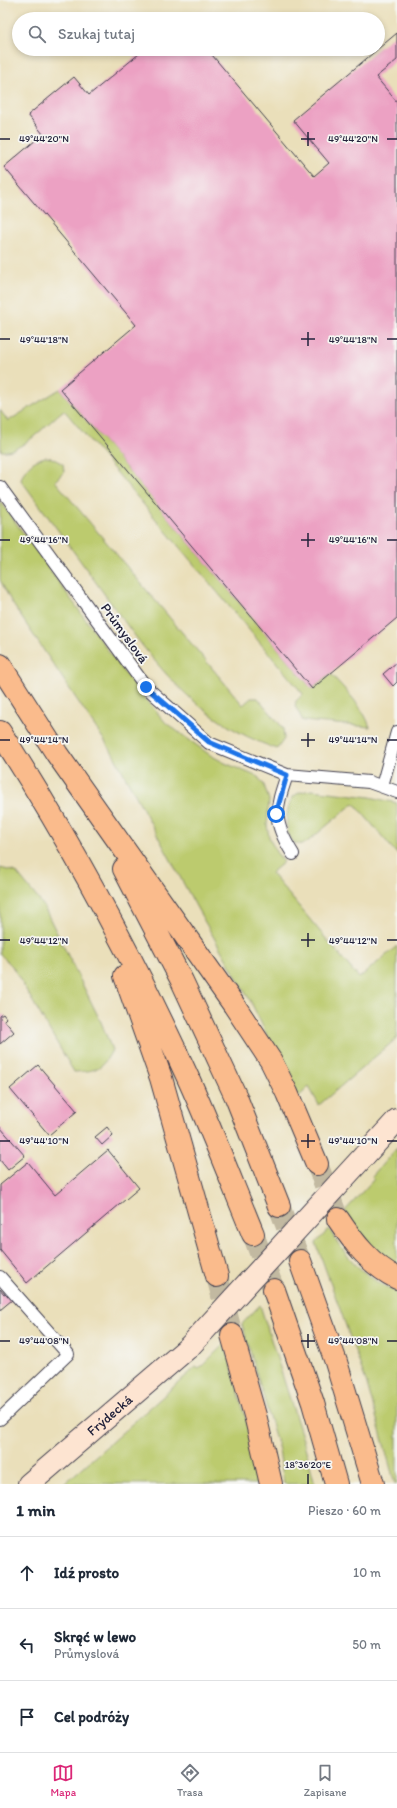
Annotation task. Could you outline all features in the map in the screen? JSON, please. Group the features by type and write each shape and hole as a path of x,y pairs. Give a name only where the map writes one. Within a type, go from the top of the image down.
{"highway":[{"path":"0,665 57,754 122,866 182,980 236,1097 279,1206"},
{"path":"0,732 85,874 142,982 190,1081 253,1234"},
{"path":"57,754 234,1005 271,1061 287,1093 317,1164"},
{"path":"85,874 135,1002 161,1078 216,1276"},
{"path":"338,1219 347,1233 369,1259 383,1271 397,1278"},
{"path":"300,1262 336,1362 373,1484"},
{"path":"274,1290 313,1403 336,1484"},
{"path":"232,1335 256,1419 271,1484"}],"main road":[{"name":"Frýdecká","path":"30,1484 189,1347 397,1120"}],"lane":[{"name":"Průmyslová","path":"0,487 146,687 209,742 287,775 369,782 397,792"},
{"path":"382,786 397,732"},
{"path":"287,775 276,814 283,838 293,854"},
{"path":"0,1276 68,1354 0,1419"}],"green space":[{"path":"60,389 312,689 331,674 358,705 370,727 303,721 295,706 296,701 303,694 64,410 26,443 9,451 1,451 0,410 8,421"},
{"path":"45,457 52,458 63,464 64,472 55,481 243,705 251,698 258,698 283,728 284,739 277,749 248,737 222,722 199,705 178,687 141,644 21,480 24,472 30,465"},
{"path":"0,501 128,678 166,723 210,755 258,777 264,785 269,800 267,825 269,837 276,852 284,862 271,873 359,978 397,946 397,1038 319,1105 309,1087 297,1098 251,1002 198,910 112,752 12,603 0,580"},
{"path":"312,790 370,797 397,803 397,854 354,803 306,843 298,844 293,841 289,835 287,827 290,802 294,796 305,791"},
{"path":"0,868 16,872 43,905 101,1022 112,1050 105,1062 93,1070 74,1072 12,966 0,954"},
{"path":"397,1148 397,1269 372,1250 344,1212 374,1179 372,1176"},
{"path":"329,1229 342,1249 366,1274 397,1292 397,1484 395,1484 367,1384 316,1243"},
{"path":"260,1305 304,1443 315,1484 284,1484 279,1450 242,1324"},
{"path":"225,1343 259,1467 261,1484 64,1484 196,1367 199,1369"}],"building":[{"path":"397,33 397,60 376,77 397,102 397,618 312,689 60,389 136,325 4,167 43,134 28,115 74,77 89,95 136,56 213,56 314,176 329,163 293,120 370,56 385,56 385,43"},
{"path":"397,662 397,682 393,686 383,674"},
{"path":"3,1014 6,1018 4,1020 14,1032 0,1044 0,1016"},
{"path":"38,1065 77,1111 49,1135 10,1089"},
{"path":"0,1127 25,1156 8,1170 0,1160"},
{"path":"107,1127 113,1135 102,1145 95,1137"},
{"path":"108,1150 139,1188 27,1283 0,1250 0,1185 28,1162 55,1195"},
{"path":"0,1289 12,1300 0,1310"}],"tunnel":[{"path":"317,1164 338,1219"},
{"path":"279,1206 300,1261"},
{"path":"253,1234 274,1290"},
{"path":"217,1276 232,1335"}],"route":[{"path":"146,687 209,742 287,775 280,794 276,814"}]}
